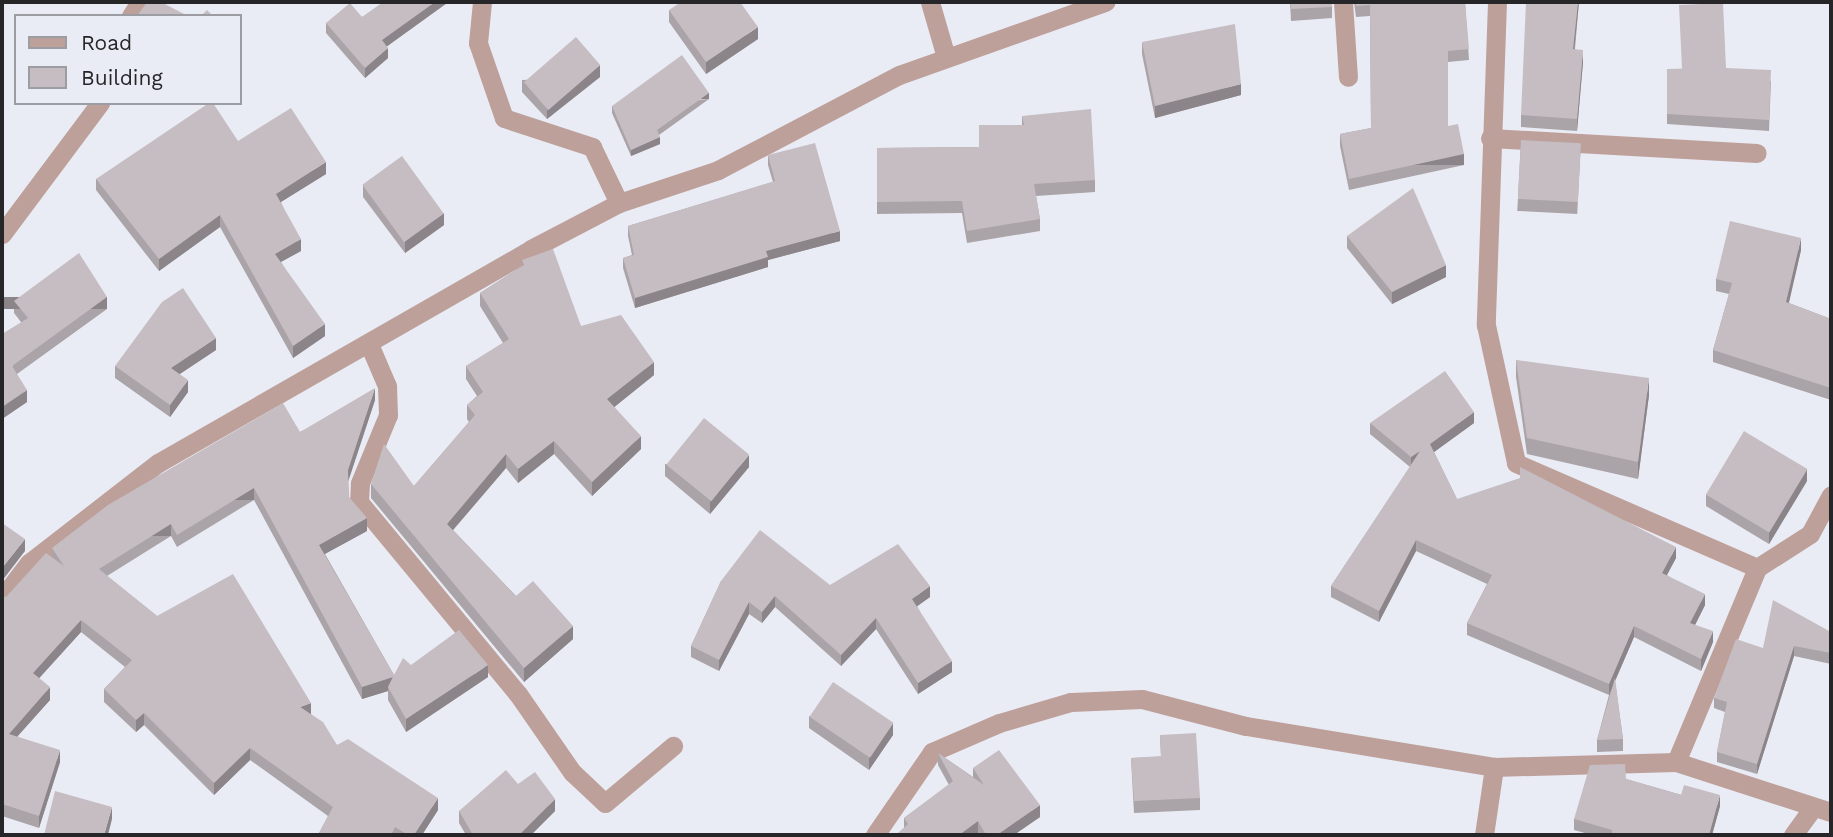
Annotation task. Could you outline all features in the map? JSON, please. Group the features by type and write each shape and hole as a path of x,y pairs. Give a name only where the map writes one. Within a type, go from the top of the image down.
{"street":[{"path":"482,2 478,43 504,118 592,147 619,203"},
{"path":"930,2 946,57"},
{"path":"2,598 29,563 158,463 619,203 718,170 801,122 946,57 1105,2"},
{"path":"1343,2 1348,77"},
{"path":"1497,2 1490,138 1486,325 1516,463 1757,568"},
{"path":"2,234 99,105"},
{"path":"1490,138 1757,153"},
{"path":"369,344 387,386 388,415 360,483 359,502 517,694 572,772 605,803 673,746"},
{"path":"1676,762 1757,568 1810,534 1831,495"},
{"path":"875,835 932,752 999,723 1071,702 1142,699 1246,726 1494,767 1676,762 1821,810 1793,835"},
{"path":"1484,835 1494,767"}],"building":[{"path":"147,2 161,2 184,14 138,14"},
{"path":"383,2 435,2 382,40 388,48 365,68 326,23 350,3 362,17"},
{"path":"681,2 740,2 758,27 706,62 669,10"},
{"path":"1291,2 1332,2 1332,7 1291,9"},
{"path":"1356,2 1465,2 1469,49 1448,51 1448,126 1458,124 1464,154 1349,179 1340,134 1371,128 1370,5 1356,6"},
{"path":"1526,2 1578,2 1573,49 1583,50 1577,119 1521,115"},
{"path":"1723,3 1726,68 1771,70 1769,120 1667,114 1667,69 1682,69 1679,5"},
{"path":"1235,24 1241,84 1155,106 1142,42"},
{"path":"576,37 600,65 548,110 524,82"},
{"path":"682,55 709,93 657,130 660,137 631,150 612,106"},
{"path":"206,105 214,105 238,141 291,108 326,162 276,194 301,239 275,254 325,324 293,346 220,215 159,259 96,179"},
{"path":"1091,109 1095,180 1034,184 1040,219 967,231 962,201 877,202 877,148 979,147 979,125 1024,125 1022,116"},
{"path":"1521,140 1581,143 1578,202 1518,199"},
{"path":"815,143 840,231 766,251 768,257 635,298 623,258 634,255 628,226 775,181 768,155"},
{"path":"402,156 444,213 404,242 362,185"},
{"path":"1413,188 1446,265 1392,292 1347,236"},
{"path":"1730,221 1801,238 1786,302 1831,319 1831,388 1713,350 1732,283 1716,279"},
{"path":"553,249 581,326 621,315 654,362 607,399 641,436 592,482 554,441 518,469 506,454 447,524 516,596 533,581 573,626 524,668 371,484 384,444 414,486 475,415 467,405 483,392 466,366 509,339 480,293 524,265 522,260"},
{"path":"79,253 107,297 12,366 27,390 2,407 2,334 28,318 14,301"},
{"path":"183,288 216,338 171,368 188,380 170,405 115,366 162,302"},
{"path":"1516,360 1649,378 1638,462 1527,438"},
{"path":"1445,371 1474,412 1430,444 1457,499 1520,478 1520,467 1676,547 1662,573 1705,594 1690,623 1713,631 1701,659 1634,626 1609,684 1467,623 1492,575 1416,540 1379,611 1331,586 1420,451 1411,457 1370,423"},
{"path":"375,388 348,470 349,497 367,518 319,545 394,675 403,658 411,665 459,630 488,665 406,719 388,687 393,677 362,687 254,488 177,535 171,524 99,569 157,616 233,574 311,703 300,707 323,722 337,745 348,739 438,798 414,835 408,835 395,827 391,835 318,835 333,807 250,748 214,783 144,713 136,720 104,689 132,660 81,620 33,673 50,687 9,734 60,750 39,816 2,804 2,596 6,597 46,553 64,566 52,548 108,505 283,403 300,432"},
{"path":"704,418 749,455 711,501 666,465"},
{"path":"1744,431 1807,469 1769,533 1706,494"},
{"path":"2,523 25,539 2,568"},
{"path":"760,530 830,585 898,544 930,586 912,599 952,661 918,683 876,618 841,655 775,596 762,612 749,602 719,660 691,646 721,581"},
{"path":"1773,600 1831,632 1831,653 1794,646 1757,764 1717,752 1727,702 1714,698 1736,639 1763,648"},
{"path":"1615,678 1623,739 1597,740"},
{"path":"833,682 894,723 870,758 810,717"},
{"path":"1196,733 1200,798 1134,801 1131,758 1161,756 1160,735"},
{"path":"999,750 1040,805 997,835 986,835 978,821 959,835 896,835 908,824 904,818 953,781 938,753 984,785 973,768"},
{"path":"1625,764 1626,779 1681,795 1684,785 1720,795 1709,835 1612,835 1612,830 1574,819 1590,765"},
{"path":"506,770 518,784 535,772 555,799 519,835 473,835 459,811"},
{"path":"55,791 112,807 104,835 44,835"}]}
